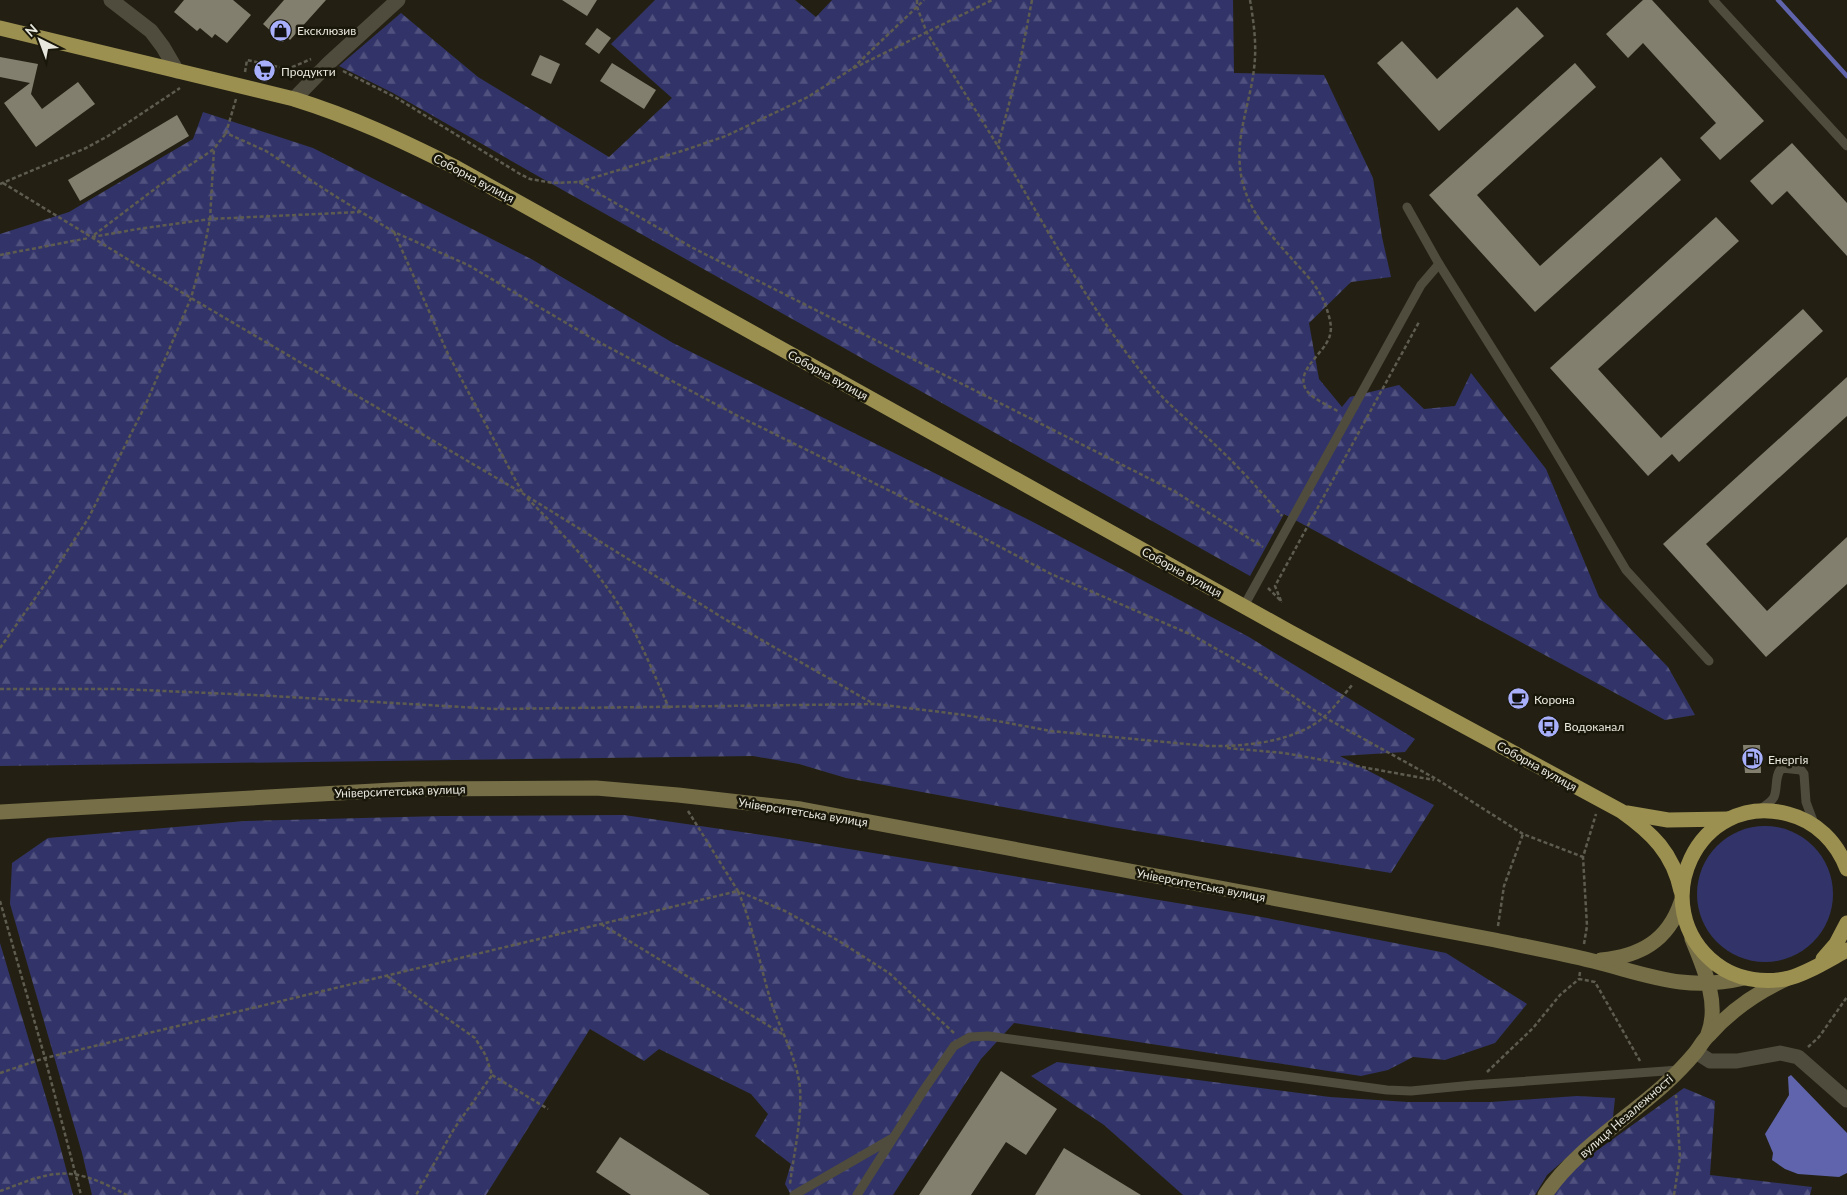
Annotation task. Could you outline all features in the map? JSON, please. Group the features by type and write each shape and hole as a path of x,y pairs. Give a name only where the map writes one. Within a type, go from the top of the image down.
{"main road":[{"name":"Соборна вулиця","path":"0,28 336,112 455,167 1244,606 1621,811 1642,827 1667,853 1678,876 1684,918 1690,933 1703,953 1721,968 1744,978 1766,981 1787,978 1812,968"},
{"name":"Університетська вулиця","path":"0,812 410,789 596,788 678,795 800,810 1495,940 1681,982 1708,984 1744,978"},
{"name":"Соборна вулиця","path":"1621,811 1668,820 1728,819"},
{"path":"1682,897 1686,869 1693,854 1706,836 1728,819 1756,812 1780,812 1798,817 1815,826 1829,838 1847,847"},
{"path":"1829,838 1844,860 1847,869"},
{"name":"Університетська вулиця","path":"1588,960 1628,956 1647,947 1670,926 1682,897"},
{"path":"1812,968 1830,953 1847,923"},
{"name":"вулиця Незалежності","path":"1690,933 1708,984 1713,1011 1707,1036"},
{"path":"1812,968 1847,950"},
{"name":"вулиця Незалежності","path":"1545,1195 1557,1178 1579,1156 1632,1113 1680,1070 1707,1036 1728,1015 1745,1001 1787,978"}],"street":[{"path":"111,0 151,31 163,47 177,72"},
{"path":"294,100 329,63 398,0"},
{"path":"1696,1052 1710,1061 1737,1061 1780,1053 1798,1057 1847,1100"}],"lane":[{"path":"1712,0 1847,146"},
{"path":"1408,206 1439,264 1537,420 1626,570 1709,661"},
{"path":"1244,606 1421,285 1439,264"},
{"path":"1756,812 1768,804 1774,797 1778,772 1782,768 1801,770 1804,774 1806,802 1815,826"},
{"path":"857,1195 954,1046 970,1037 988,1036 1365,1089 1411,1091 1473,1084 1680,1070"},
{"path":"792,1192 894,1138"}],"path":[{"path":"917,0 917,7 927,32 998,146 1087,297 1120,346 1158,392 1239,468 1289,525"},
{"path":"850,70 924,0"},
{"path":"91,237 160,185 214,149 226,133 236,99 242,87 247,60 288,69 316,57 395,97 520,174 539,182 579,182 726,136 808,97 850,70 992,0"},
{"path":"998,146 1020,62 1032,0"},
{"path":"1250,0 1255,57 1239,141 1239,162 1243,186 1263,226 1317,286 1324,299 1332,328 1327,342 1309,365 1304,383 1309,393 1348,418"},
{"path":"1,184 45,167 86,148 108,136 180,88"},
{"path":"226,133 266,151 394,232 468,265 595,340 738,416 959,525 1051,574 1192,634 1259,673 1324,717 1438,780 1523,834 1583,857"},
{"path":"0,648 88,519 145,406 191,298 210,219 214,149"},
{"path":"579,182 693,248 1174,491 1273,554"},
{"path":"1,184 522,493 723,618 875,704"},
{"path":"0,255 91,237 210,219 361,212"},
{"path":"394,232 448,354 522,493 587,562 622,609 669,708"},
{"path":"1282,602 1275,586 1419,322"},
{"path":"1207,746 1231,746 1270,742 1300,732 1324,717 1364,671"},
{"path":"0,689 129,690 496,709 875,704 965,715 1051,731 1284,753 1438,780"},
{"path":"678,795 738,891 745,908 760,965 796,1066 800,1092 792,1192"},
{"path":"1473,1084 1517,1045 1560,995 1579,978 1588,960 1583,857 1600,800"},
{"path":"1495,940 1504,886 1523,834"},
{"path":"0,1073 45,1058 738,891 813,925 889,973 962,1041"},
{"path":"0,901 45,1058 81,1195"},
{"path":"601,924 784,1034"},
{"path":"386,976 475,1038 486,1056 492,1075 548,1109"},
{"path":"1579,978 1595,982 1647,1073"},
{"path":"1798,1057 1819,1037 1847,997"},
{"path":"1674,1195 1680,1157 1675,1105 1680,1070"},
{"path":"416,1195 454,1129 492,1075"},
{"path":"0,1191 56,1174 75,1174 108,1185 127,1195"}],"green space":[{"path":"655,0 795,0 816,17 832,0 1233,0 1234,73 1324,75 1373,178 1382,237 1391,277 1351,282 1309,323 1319,379 1342,407 1350,397 1399,385 1424,409 1455,406 1471,373 1546,469 1599,597 1668,667 1695,715 1665,720 1284,514 1250,576 393,93 339,66 401,13 478,77 609,157 672,98 611,44"},
{"path":"203,112 313,148 533,260 673,343 1033,522 1249,637 1415,739 1405,752 1340,756 1434,805 1391,873 1112,827 846,778 799,764 753,756 0,766 0,234 69,212 193,139"},
{"path":"624,815 776,837 1256,916 1446,953 1527,1004 1495,1043 1445,1060 1413,1057 1388,1070 1361,1076 1014,1023 981,1059 893,1195 791,1195 785,1184 791,1164 755,1136 768,1114 751,1094 659,1049 644,1061 590,1029 486,1195 92,1195 82,1153 10,904 12,863 48,838 245,821 442,816"},
{"path":"1765,826 1791,831 1803,837 1813,846 1822,856 1828,868 1833,894 1828,920 1822,932 1813,942 1803,951 1791,957 1765,962 1739,957 1727,951 1717,942 1708,932 1702,920 1697,894 1702,868 1708,856 1717,846 1727,837 1739,831"},
{"path":"0,943 56,1131 73,1195 0,1195"},
{"path":"1057,1062 1330,1097 1408,1102 1491,1102 1577,1096 1615,1098 1613,1117 1547,1175 1535,1195 1183,1195 1104,1125 1031,1076"},
{"path":"1684,1088 1715,1101 1710,1175 1812,1187 1810,1195 1550,1195 1574,1167"}],"water":[{"path":"1791,1075 1847,1133 1847,1173 1839,1177 1798,1174 1785,1169 1772,1160 1773,1153 1765,1134 1789,1095 1788,1077"}],"building":[{"path":"184,0 233,0 251,15 227,43 215,34 212,38 200,28 197,31 174,12"},
{"path":"284,0 326,0 290,40 287,37 283,42 263,24"},
{"path":"562,0 597,0 587,16"},
{"path":"1643,0 1652,0 1764,121 1720,160 1700,138 1716,123 1643,43 1628,58 1606,34"},
{"path":"1517,7 1544,36 1439,131 1377,63 1402,41 1437,79"},
{"path":"597,28 611,38 599,54 585,44"},
{"path":"540,55 560,64 551,84 531,75"},
{"path":"0,57 38,64 31,94 42,109 78,82 95,104 36,147 4,103 30,83 0,77"},
{"path":"612,63 656,90 644,109 600,81"},
{"path":"1575,63 1596,87 1477,195 1540,266 1661,157 1681,180 1535,312 1429,195"},
{"path":"177,115 189,136 80,201 68,180"},
{"path":"1792,143 1847,203 1847,256 1787,191 1772,205 1750,181"},
{"path":"1716,217 1739,241 1598,369 1661,438 1803,309 1823,331 1679,462 1672,454 1648,476 1550,368"},
{"path":"1847,377 1847,416 1706,544 1767,611 1847,537 1847,584 1766,657 1663,544"},
{"name":"Енергія","path":"1743,745 1760,745 1761,773 1745,773"},
{"path":"1001,1071 1057,1109 1026,1155 1006,1142 971,1195 919,1195"},
{"path":"620,1137 710,1195 631,1195 596,1172"},
{"path":"1064,1148 1141,1195 1035,1195"}],"waterway":[{"path":"1778,0 1847,76"}],"place":[{"name":"Ексклюзив","path":"281,30"},
{"name":"Продукти","path":"265,71"},
{"name":"Корона","path":"1518,699"},
{"name":"Водоканал","path":"1548,726"},
{"name":"Енергія","path":"1752,759"}]}
